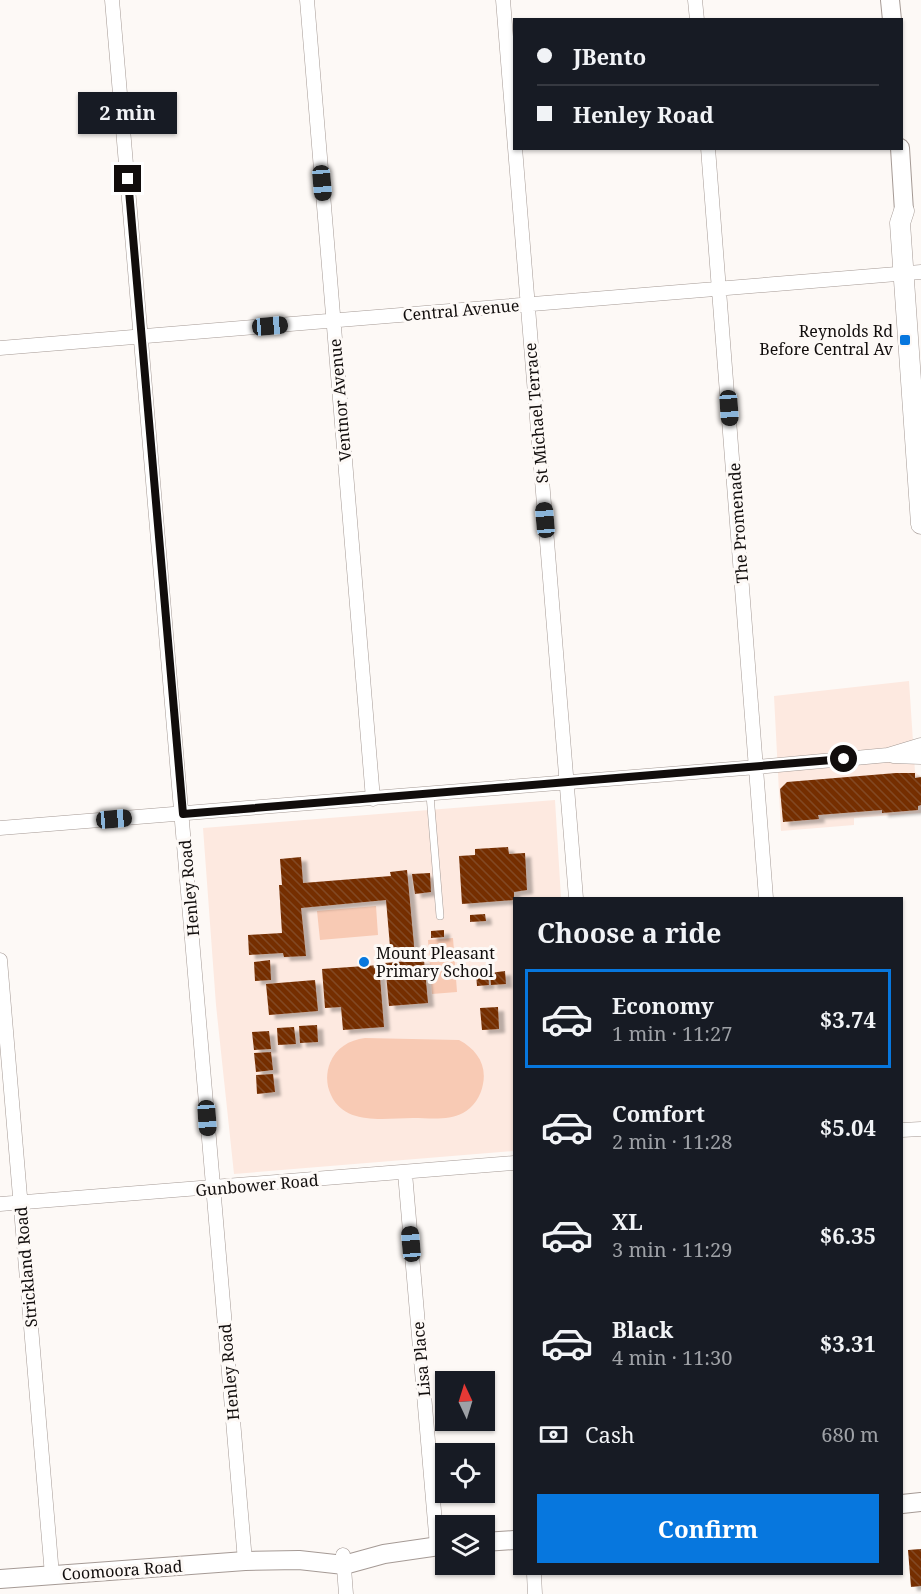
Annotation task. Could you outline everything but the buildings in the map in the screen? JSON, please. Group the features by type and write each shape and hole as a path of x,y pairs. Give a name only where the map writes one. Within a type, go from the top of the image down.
{"main road":[{"path":"904,210 900,223 913,272 921,375"},
{"path":"913,272 921,524"}],"street":[{"name":"Henley Road","path":"112,0 245,1561"},
{"name":"Ventnor Avenue","path":"307,0 374,799"},
{"name":"St Michael Terrace","path":"503,0 513,127"},
{"path":"695,0 697,18"},
{"path":"890,0 892,18"},
{"name":"St Michael Terrace","path":"515,150 576,897"},
{"name":"The Promenade","path":"708,150 766,897"},
{"path":"900,150 904,210"},
{"name":"Central Avenue","path":"0,348 913,272"},
{"path":"888,755 921,745"},
{"path":"0,828 430,795 888,755 921,757"},
{"name":"Strickland Road","path":"0,960 52,1575"},
{"path":"903,1130 921,1129"},
{"name":"Gunbower Road","path":"0,1204 213,1189 513,1163"},
{"name":"Lisa Place","path":"405,1173 438,1515"},
{"path":"903,1504 921,1502"},
{"path":"903,1511 921,1511"},
{"name":"Coomoora Road","path":"0,1579 245,1561 299,1550 343,1560 396,1541 410,1540 435,1544"},
{"path":"495,1541 513,1540"},
{"path":"343,1560 346,1594"},
{"path":"534,1575 535,1594"}],"lane":[{"path":"430,795 441,916"}],"shaded area":[{"path":"909,681 915,772 921,777 921,813 854,818 854,825 781,831 774,696"},
{"name":"Mount Pleasant Primary School","path":"555,800 561,897 513,897 513,1151 234,1174 216,1005 203,828"},
{"path":"376,906 378,935 320,940 317,911"},
{"path":"453,938 457,992 432,994 428,940"},
{"path":"365,1038 459,1040 475,1053 482,1064 484,1077 478,1097 467,1111 445,1118 378,1119 346,1112 337,1105 329,1091 327,1079 329,1067 336,1053 344,1046"}],"place":[{"name":"Reynolds Rd Before Central Av","path":"905,340"},
{"name":"Mount Pleasant Primary School","path":"364,962"}],"route":[{"path":"128,179 183,814 844,759"}]}
